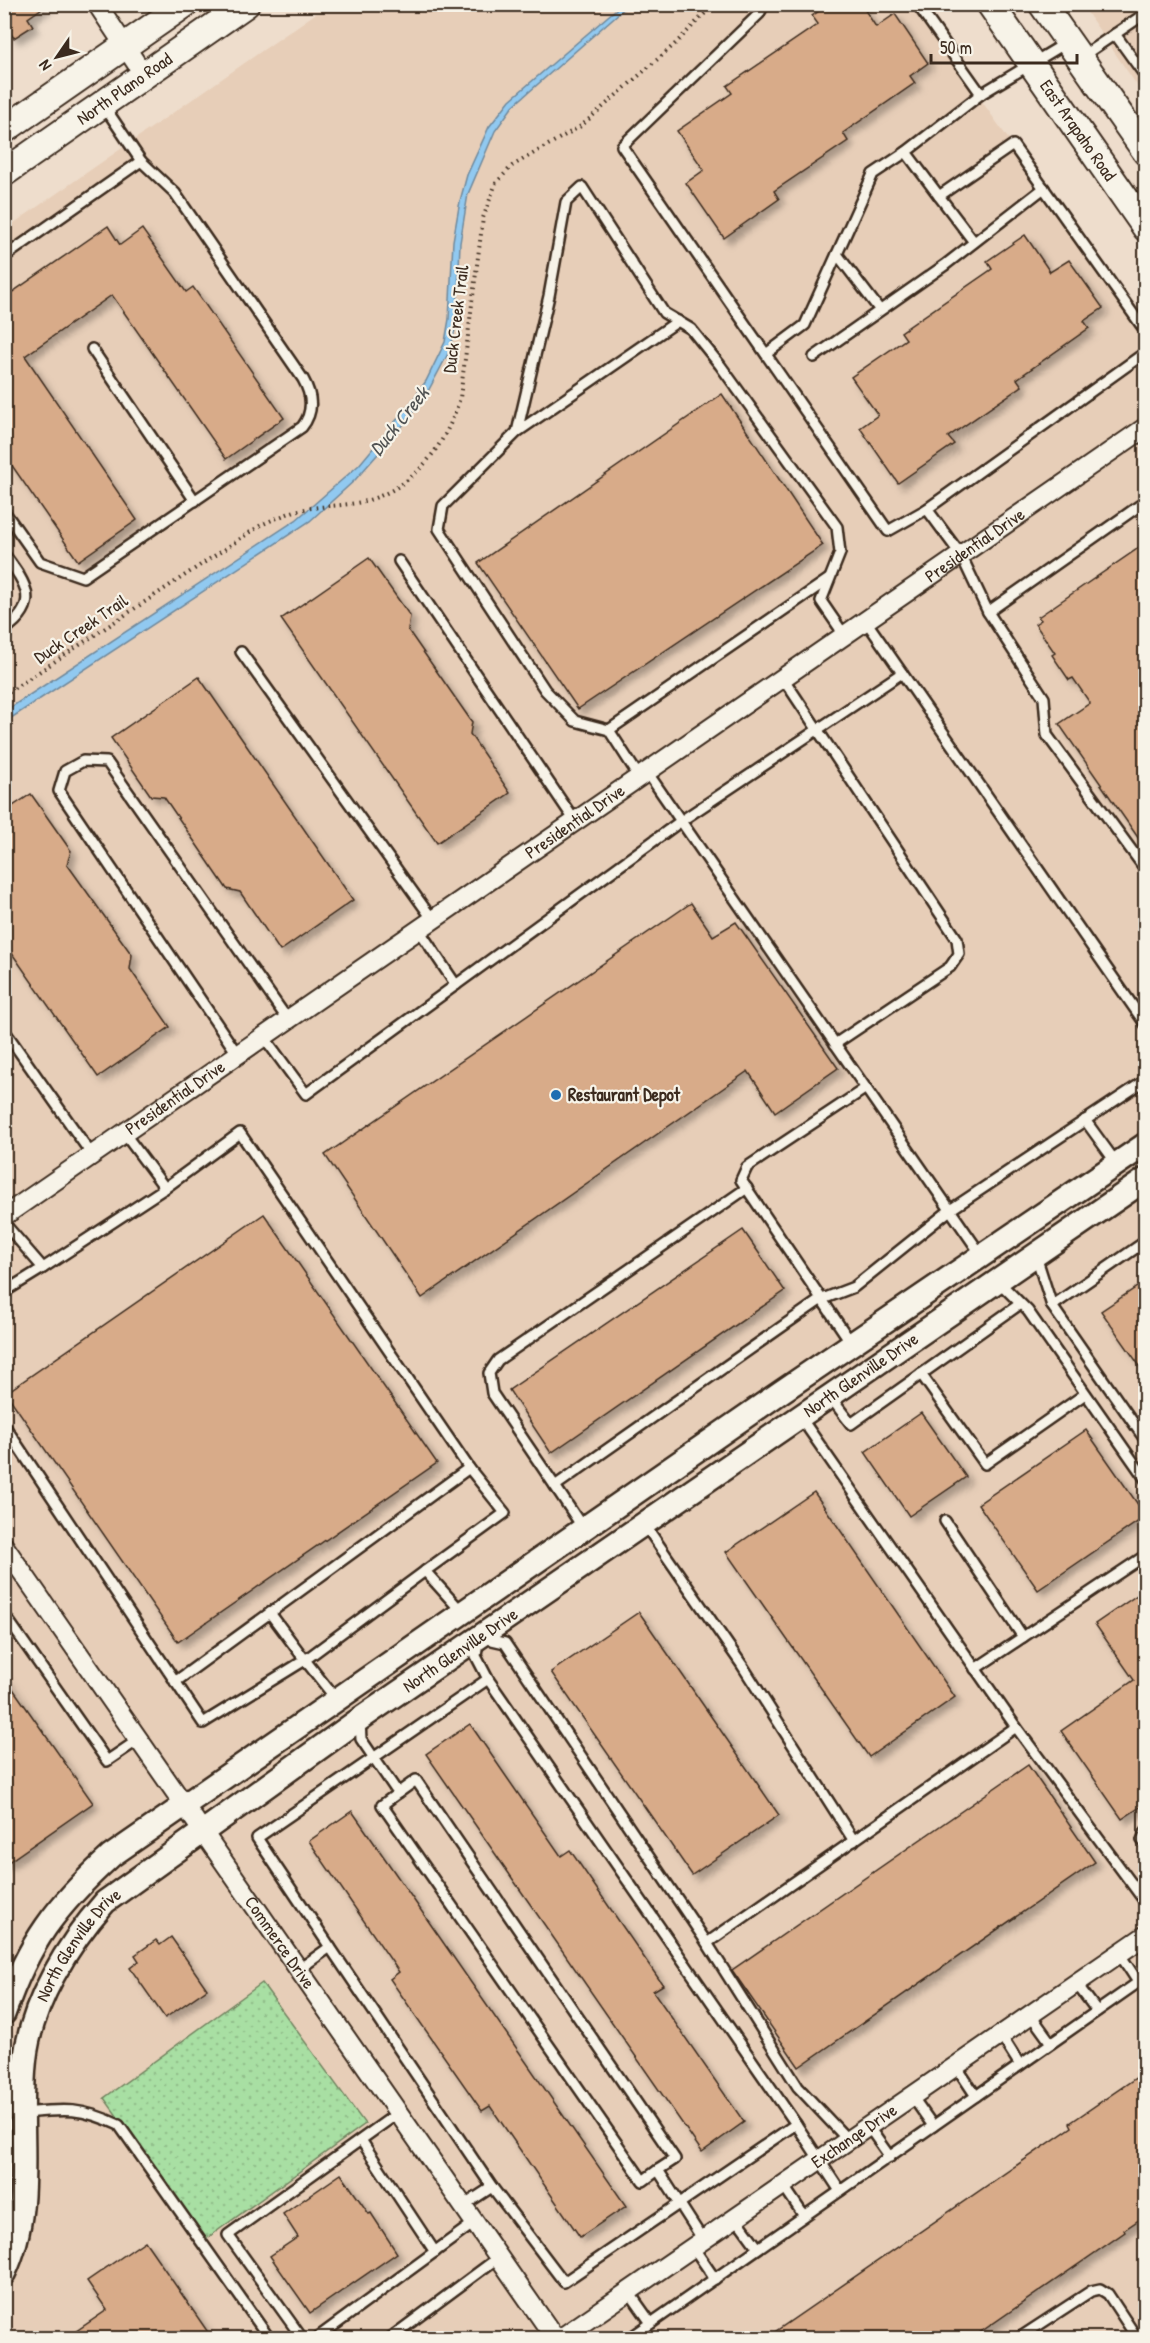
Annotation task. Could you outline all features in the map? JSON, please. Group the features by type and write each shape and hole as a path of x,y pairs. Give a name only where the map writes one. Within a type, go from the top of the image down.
{"main road":[{"name":"North Plano Road","path":"4,130 185,4"},
{"name":"North Plano Road","path":"4,173 246,4"},
{"name":"East Arapaho Road","path":"990,4 1146,228"},
{"path":"1042,4 1146,152"}],"street":[{"path":"97,4 144,75"},
{"name":"Presidential Drive","path":"4,1216 1146,427"},
{"name":"North Glenville Drive","path":"4,2013 10,1981 50,1918 78,1886 111,1856 583,1528 1146,1144"},
{"name":"North Glenville Drive","path":"4,2273 10,2261 18,2227 23,2185 25,2059 36,2018 64,1954 105,1902 360,1719 645,1526 1146,1179"},
{"path":"1019,1230 1035,1256"},
{"path":"981,1256 999,1281"},
{"path":"781,1392 801,1418"},
{"name":"Commerce Drive","path":"4,1546 555,2338"},
{"path":"462,1612 479,1637"},
{"path":"360,1719 364,1692 372,1674"},
{"name":"Exchange Drive","path":"561,2338 1146,1935"}],"lane":[{"path":"764,4 759,14 622,146 888,531 927,510 1146,352"},
{"path":"917,4 981,94"},
{"path":"766,354 805,325 873,174 906,152 981,94 1032,64 1115,34 1146,13"},
{"path":"1115,34 1146,77"},
{"path":"4,511 39,562 83,577 302,427 309,413 310,391 175,193 141,161 102,104"},
{"path":"939,196 1013,145 1146,332"},
{"path":"906,152 974,242"},
{"path":"4,257 141,161"},
{"path":"517,432 549,296 566,202 582,187 664,313 691,329 720,364 837,527 840,553 821,601 845,636"},
{"path":"814,357 974,242 1044,188"},
{"path":"837,254 879,309"},
{"path":"678,321 517,432 443,506 439,529 545,690 575,721 609,730 681,821 981,1256"},
{"path":"92,349 195,501"},
{"path":"988,612 1146,501"},
{"path":"927,510 962,555 988,612 1044,698 1047,735 1146,870"},
{"path":"4,554 22,578 28,594 27,603 20,618 4,630"},
{"path":"399,561 575,821"},
{"path":"609,730 829,579"},
{"path":"866,621 1146,1025"},
{"path":"241,652 426,925 456,985"},
{"path":"264,1037 306,1094 681,821 902,674"},
{"path":"783,678 957,939 959,954 950,967 835,1044"},
{"path":"238,1054 58,791 65,771 83,761 107,762 288,1020"},
{"path":"4,1030 92,1155"},
{"path":"555,1486 820,1300 854,1287 950,1210 1146,1080"},
{"path":"852,1344 820,1300 741,1180 747,1167 866,1088"},
{"path":"1085,1120 1117,1164"},
{"path":"124,1133 165,1188"},
{"path":"4,1292 165,1188 240,1133 469,1468 505,1513 305,1660 203,1723 4,1425"},
{"path":"583,1528 492,1393 489,1373 498,1360 747,1188"},
{"path":"4,1223 43,1268"},
{"path":"1052,1306 1146,1241"},
{"path":"1035,1256 1052,1306 1146,1441"},
{"path":"999,1281 1020,1304 1146,1480"},
{"path":"831,1398 851,1424 1020,1304"},
{"path":"921,1374 985,1464 1085,1394"},
{"path":"801,1418 1016,1727 1146,1904"},
{"path":"175,1682 469,1468"},
{"path":"945,1521 1023,1637"},
{"path":"645,1526 742,1665 854,1841"},
{"path":"975,1669 1146,1555"},
{"path":"425,1570 462,1612"},
{"path":"270,1613 336,1699"},
{"path":"4,1614 106,1761 138,1740"},
{"path":"840,2191 488,1679 476,1656 479,1637 505,1643 707,1943 798,2087 848,2140"},
{"path":"488,1679 257,1838 492,2187 564,2282 796,2124"},
{"path":"360,1719 361,1739 398,1793"},
{"path":"707,1943 1016,1727"},
{"path":"416,1780 675,2159 643,2181 382,1805 398,1793 416,1780"},
{"path":"1146,1831 1142,1840 1146,1845"},
{"path":"298,1970 330,1947"},
{"path":"630,2338 1142,1980 1119,1953"},
{"path":"1076,1983 1097,2011"},
{"path":"1030,2014 1051,2043"},
{"path":"1001,2035 1020,2065"},
{"path":"956,2066 976,2096"},
{"path":"912,2096 933,2126"},
{"path":"24,2112 67,2108 92,2113 119,2125 270,2338"},
{"path":"302,2338 228,2235 398,2113"},
{"path":"868,2127 890,2157"},
{"path":"361,2140 435,2252"},
{"path":"658,2170 680,2203 715,2279"},
{"path":"783,2185 804,2216"},
{"path":"463,2206 492,2187"},
{"path":"736,2217 758,2248"},
{"path":"316,2338 474,2223"},
{"path":"390,2338 499,2257"},
{"path":"1019,2338 1090,2291 1100,2289 1108,2294 1137,2338"},
{"path":"629,2292 651,2323"}],"path":[{"name":"Duck Creek Trail","path":"4,695 261,525 295,512 341,505 391,491 408,480 441,445 453,423 460,398 483,218 496,183 512,166 581,126 675,45 714,4"}],"shaded area":[{"path":"328,5 914,5 1145,333 1145,2338 5,2338 4,230"},
{"path":"1082,5 1145,5 1145,97"}],"green space":[{"path":"262,1983 365,2124 206,2239 104,2098"}],"water":[{"name":"Duck Creek","path":"621,5 628,5 513,106 495,131 468,194 460,243 457,321 450,350 426,395 400,429 355,480 310,521 5,722 5,711 296,520 359,465 410,404 426,381 445,342 449,319 453,241 460,201 467,175 489,127 510,100"}],"building":[{"path":"4,4 48,4 28,18 33,26 14,38 4,25"},
{"path":"829,4 861,4 876,27 895,14 928,63 910,76 915,83 843,133 848,141 774,191 779,199 724,238 686,183 704,170 677,131 732,93 727,86 818,24 812,16"},
{"path":"108,226 120,245 142,229 186,292 193,287 284,418 226,459 112,295 25,356 137,520 78,561 4,454 4,298"},
{"path":"1025,235 1050,272 1069,260 1103,308 1084,321 1089,328 1017,379 1022,386 948,437 954,444 898,483 860,428 878,415 851,377 906,339 901,332 992,269 987,261"},
{"path":"722,394 823,545 578,709 478,563"},
{"path":"1146,543 1146,849 1059,724 1090,703 1073,678 1069,680 1052,655 1055,653 1035,624 1041,620 1038,617"},
{"path":"369,558 410,616 408,630 472,722 470,734 510,793 437,843 281,619"},
{"path":"199,677 353,900 280,951 240,892 227,889 164,797 151,796 111,738"},
{"path":"31,794 71,851 67,864 132,955 130,969 170,1027 98,1077 4,942 4,812"},
{"path":"691,903 713,936 736,922 838,1068 775,1112 748,1071 422,1298 325,1155"},
{"path":"264,1214 437,1463 178,1642 6,1393"},
{"path":"743,1230 785,1291 551,1453 509,1390"},
{"path":"1146,1281 1146,1375 1101,1311"},
{"path":"921,1413 966,1477 909,1516 865,1452"},
{"path":"1086,1430 1146,1516 1038,1590 978,1504"},
{"path":"814,1492 955,1697 869,1757 726,1552"},
{"path":"1146,1589 1146,1803 1122,1819 1061,1731 1134,1680 1095,1624"},
{"path":"639,1612 779,1815 692,1875 551,1672"},
{"path":"4,1676 93,1803 4,1865"},
{"path":"470,1724 561,1856 570,1850 663,1985 653,1991 744,2122 702,2152 426,1754"},
{"path":"1028,1765 1095,1862 799,2067 732,1970"},
{"path":"352,1811 626,2206 580,2237 490,2106 482,2111 390,1979 399,1972 309,1841"},
{"path":"171,1937 207,1989 165,2018 130,1968 139,1961 135,1955 156,1940 160,1945"},
{"path":"1146,2071 1146,2215 1124,2230 1125,2232 972,2338 766,2338 1072,2127 1070,2123"},
{"path":"341,2174 369,2214 371,2213 397,2253 310,2313 270,2256 298,2237 283,2214"},
{"path":"145,2241 212,2338 66,2338 107,2310 87,2281"}],"place":[{"name":"Restaurant Depot","path":"556,1095"}]}
